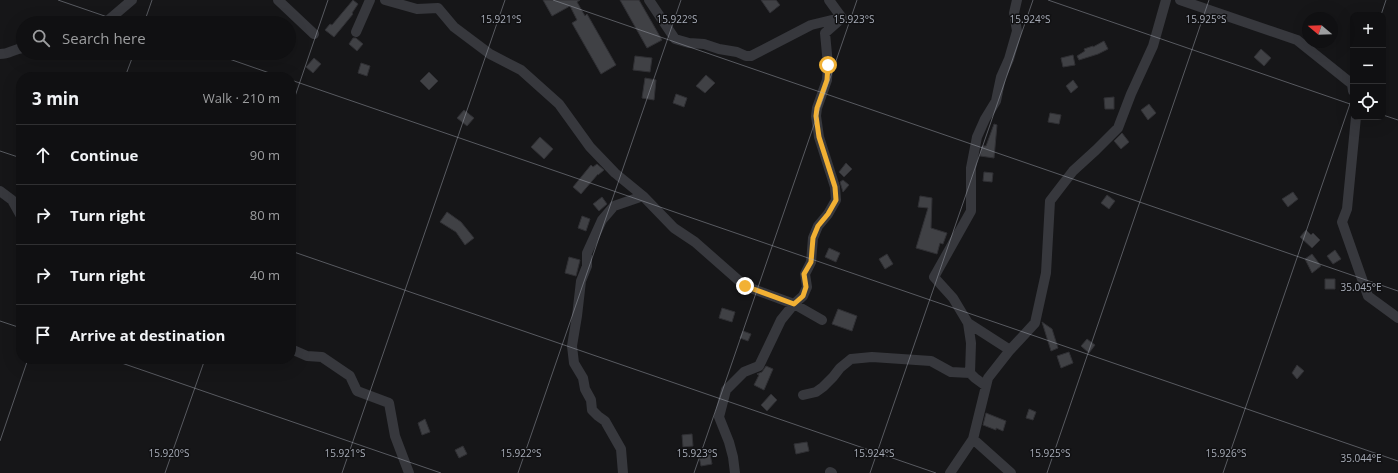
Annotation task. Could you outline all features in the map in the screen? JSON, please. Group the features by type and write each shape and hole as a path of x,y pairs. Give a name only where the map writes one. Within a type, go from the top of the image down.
{"street":[{"path":"113,16 132,0"},
{"path":"278,0 295,16"},
{"path":"356,32 370,0"},
{"path":"384,0 417,9 438,8"},
{"path":"427,0 438,8 454,27 490,54 521,70 559,104 590,147 615,173 643,196 674,228 695,242 745,286 794,304 822,320"},
{"path":"649,0 675,39 689,43 704,44 719,49 737,52 746,56 751,56 811,25 842,18"},
{"path":"829,0 842,18"},
{"path":"970,373 971,343 968,323 953,298 934,277 971,211 971,168 977,137 985,119 996,101 1001,77 1009,59 1017,31 1014,13 1017,0"},
{"path":"950,473 973,439 988,378 1010,350 1035,323 1046,273 1050,201 1073,171 1118,128 1131,94 1153,46 1166,0"},
{"path":"1180,0 1297,40 1352,84"},
{"path":"296,17 314,34"},
{"path":"735,473 731,449 720,417 726,390 744,372 759,366 781,320 794,304 803,296 806,287 804,274 811,262 813,238 818,226 828,214 836,200 835,187 819,137 816,116 817,108 827,80 828,65 825,33 842,18"},
{"path":"0,54 7,54 16,49"},
{"path":"1356,120 1346,209 1342,222 1368,296 1398,318"},
{"path":"0,191 12,200 16,207"},
{"path":"623,473 621,449 605,421 592,410 591,400 585,389 583,378 574,363 572,346 581,281 587,266 587,253 602,220 614,206 643,196"},
{"path":"968,323 1010,350"},
{"path":"296,351 307,356 322,357 350,376 358,391 388,403 395,436 409,473"},
{"path":"803,395 816,392 851,359 872,357 931,361 951,372 970,373 986,386"},
{"path":"973,439 1011,473"}],"building":[{"path":"353,0 358,4 352,13 353,14 334,37 325,30 330,24 332,25"},
{"path":"543,0 580,0 577,2 585,16 587,14 616,65 601,74 572,23 577,20 570,6 552,16"},
{"path":"620,0 639,0 662,40 647,48"},
{"path":"761,0 776,0 780,5 770,13"},
{"path":"353,38 356,38 363,44 357,51 349,44"},
{"path":"1104,41 1108,49 1079,60 1077,56 1085,51 1084,49 1093,47"},
{"path":"1261,49 1271,58 1264,66 1254,57"},
{"path":"1073,55 1075,65 1063,67 1061,58"},
{"path":"635,56 652,58 650,72 633,70"},
{"path":"314,58 321,64 313,73 306,67"},
{"path":"361,63 370,66 367,76 358,73"},
{"path":"429,72 438,81 429,90 420,81"},
{"path":"706,75 715,83 705,93 696,86"},
{"path":"645,78 656,80 654,100 642,98"},
{"path":"1073,80 1078,87 1071,93 1066,86"},
{"path":"676,94 687,98 684,107 673,103"},
{"path":"1114,97 1114,109 1105,109 1104,98"},
{"path":"1149,104 1156,113 1148,120 1141,110"},
{"path":"464,110 474,118 467,126 457,118"},
{"path":"1050,113 1061,115 1059,124 1048,122"},
{"path":"994,124 997,125 994,158 980,156 982,146 986,146"},
{"path":"1122,133 1129,142 1121,149 1114,141"},
{"path":"540,137 553,149 544,159 531,147"},
{"path":"846,163 852,169 844,177 839,172"},
{"path":"597,164 604,170 598,174 581,194 573,187 591,165 593,167"},
{"path":"984,172 993,173 992,182 983,181"},
{"path":"843,180 849,185 843,192 840,182"},
{"path":"1293,192 1298,199 1288,207 1282,199"},
{"path":"1107,195 1115,201 1109,209 1101,203"},
{"path":"920,196 932,198 931,228 947,233 943,244 940,243 937,254 916,248 928,208 918,207"},
{"path":"602,197 607,204 599,211 593,204"},
{"path":"447,212 461,222 474,238 465,245 456,232 440,222"},
{"path":"582,216 590,219 586,231 578,228"},
{"path":"1306,230 1311,235 1313,233 1320,240 1312,248 1300,237"},
{"path":"829,248 840,253 836,262 825,257"},
{"path":"1335,250 1341,259 1333,264 1327,256"},
{"path":"887,254 893,264 885,269 879,259"},
{"path":"1312,254 1321,266 1312,273 1305,259"},
{"path":"569,257 580,260 576,276 565,273"},
{"path":"1325,279 1335,279 1335,289 1325,289"},
{"path":"722,308 735,312 732,322 719,318"},
{"path":"838,309 857,316 852,331 832,324"},
{"path":"1042,322 1052,329 1058,348 1051,351"},
{"path":"743,331 751,334 748,341 740,338"},
{"path":"1087,339 1095,345 1089,353 1081,346"},
{"path":"1069,352 1073,363 1061,368 1057,356"},
{"path":"1297,365 1304,371 1297,379 1292,373"},
{"path":"766,366 773,369 764,390 754,385 759,375 757,374 762,372"},
{"path":"771,394 777,400 767,411 761,405"},
{"path":"1029,409 1036,412 1033,420 1026,418"},
{"path":"986,413 1006,421 1003,431 983,425"},
{"path":"425,419 430,432 422,435 418,423"},
{"path":"692,434 693,446 683,447 682,435"},
{"path":"807,442 809,451 796,454 794,444"},
{"path":"463,446 467,454 459,458 455,450"},
{"path":"710,454 712,464 701,466 699,456"}],"route":[{"path":"745,286 794,304 803,296 806,287 804,274 811,262 813,238 818,226 828,214 836,200 835,187 819,137 816,116 817,108 827,80 828,65"}]}
